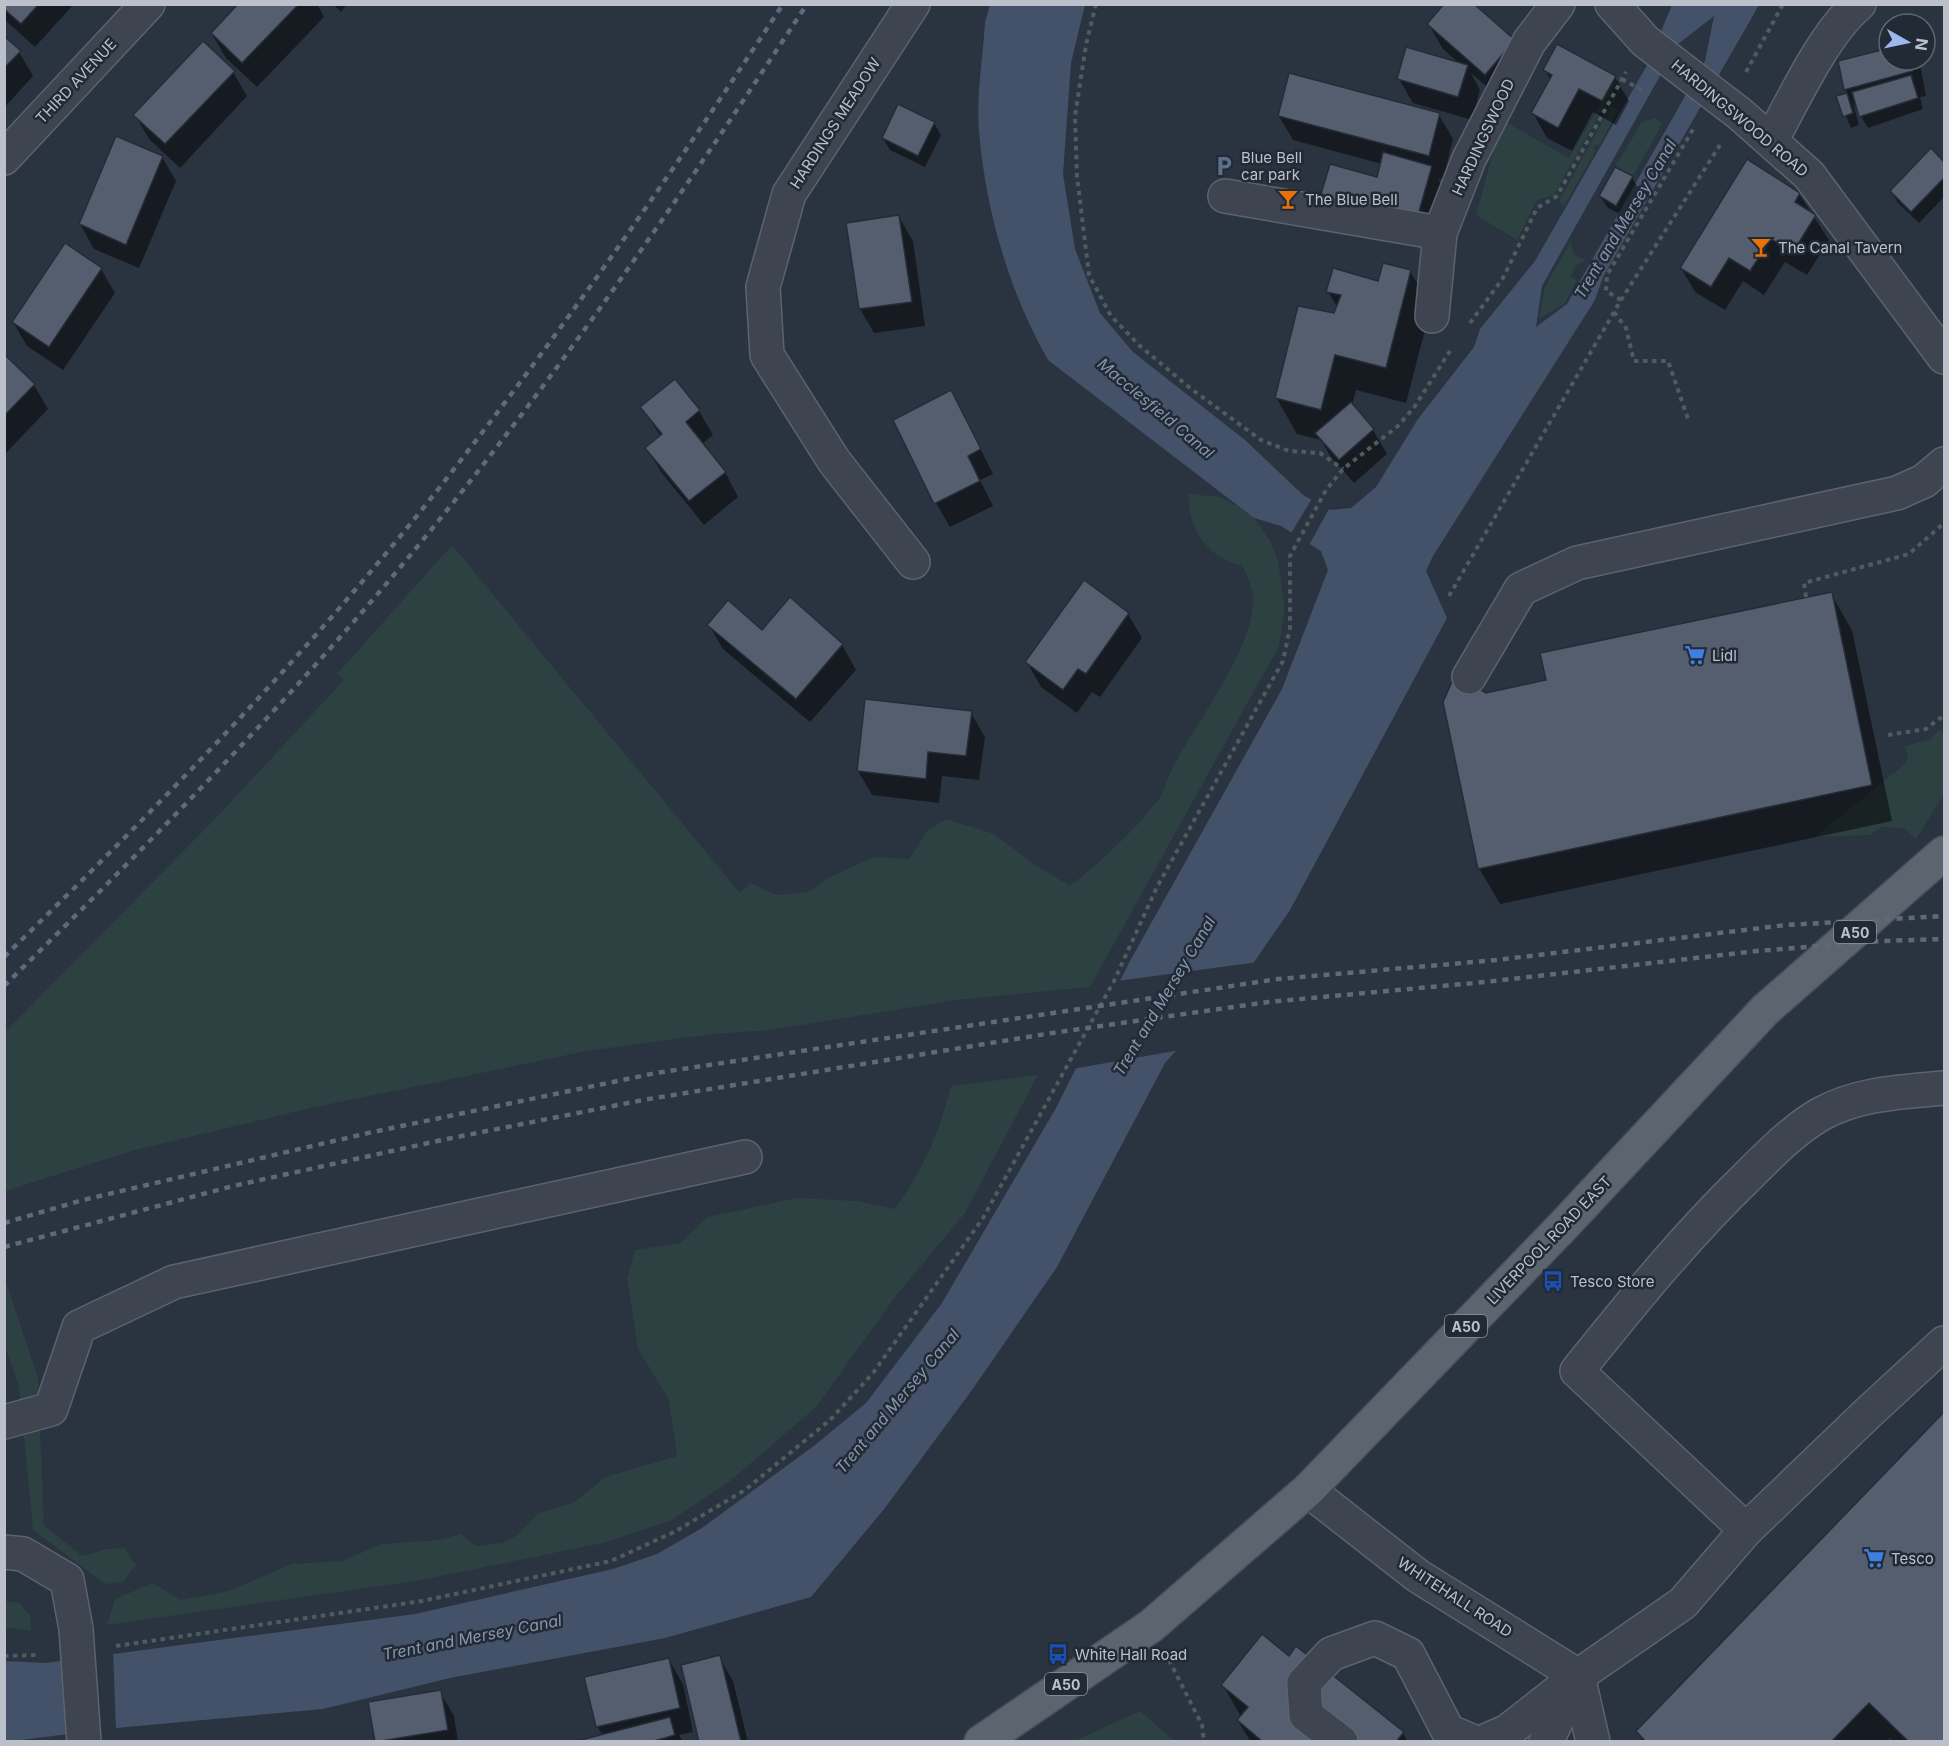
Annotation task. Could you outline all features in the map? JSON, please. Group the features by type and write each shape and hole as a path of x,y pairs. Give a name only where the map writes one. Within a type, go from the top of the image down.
{"main road":[{"name":"LIVERPOOL ROAD EAST","path":"1151,1626 1308,1490 1564,1225 1765,1010 1944,853"},
{"name":"A50","path":"981,1742 1151,1626"}],"street":[{"name":"THIRD AVENUE","path":"4,158 148,4"},
{"name":"HARDINGS MEADOW","path":"913,4 789,194 763,287 767,355 834,461 913,562"},
{"name":"HARDINGSWOOD","path":"1432,316 1440,233 1469,159 1529,42 1558,4"},
{"name":"HARDINGSWOOD ROAD","path":"1612,4 1645,41 1734,110 1809,175 1944,357"},
{"path":"1771,141 1807,76 1846,15 1859,4"},
{"path":"1225,196 1440,233"},
{"path":"1469,676 1521,589 1577,563 1897,493 1924,481 1944,464"},
{"path":"1746,1530 1577,1371 1719,1204 1771,1153 1812,1120 1842,1105 1883,1093 1944,1088"},
{"path":"4,1422 51,1409 79,1328 174,1282 745,1157"},
{"path":"1483,1742 1508,1731 1578,1677 1683,1603 1746,1530 1944,1343"},
{"name":"WHITEHALL ROAD","path":"1308,1490 1418,1576 1578,1677"},
{"path":"4,1552 23,1554 67,1580 76,1629 84,1742"},
{"path":"1341,1742 1306,1715 1305,1683 1331,1654 1375,1638 1408,1654 1448,1731 1474,1742"},
{"path":"1546,1742 1578,1677"},
{"path":"1578,1677 1593,1742"}],"path":[{"path":"1096,4 1086,45 1075,116 1077,176 1089,275 1111,316 1140,346 1190,388 1261,440 1289,452 1320,453 1343,469"},
{"path":"1449,596 1734,110 1781,6"},
{"path":"1466,329 1503,278 1537,208 1557,196 1645,41"},
{"path":"1622,79 1632,85"},
{"path":"1621,300 1606,291 1607,275 1696,126 1692,125"},
{"path":"1614,312 1626,328 1634,361 1668,361 1688,419"},
{"path":"105,1647 422,1601 611,1561 676,1531 745,1490 830,1420 873,1373 983,1218 1113,981 1157,887 1283,661 1290,628 1290,556 1326,490 1343,469 1398,426 1415,406 1454,345"},
{"path":"1806,597 1804,583 1909,554 1944,523"},
{"path":"1888,735 1926,729 1940,718 1944,723"},
{"path":"1151,1626 1202,1725 1204,1742"},
{"path":"4,1656 47,1654"}],"shaded area":[{"path":"1619,74 1620,76 1554,195 1537,200 1517,240 1476,215 1498,134 1504,121 1569,158"},
{"path":"1611,106 1618,110 1599,146 1596,144 1593,148 1596,150 1564,206 1560,203 1560,199"},
{"path":"1656,118 1662,124 1633,176 1615,167 1642,122"},
{"path":"1571,241 1573,254 1586,260 1576,266 1570,277 1577,280 1565,303 1539,319 1545,287"},
{"path":"1189,494 1220,497 1238,506 1254,518 1271,542 1278,561 1285,608 1279,646 1090,987 955,1000 771,1030 713,1034 587,1051 311,1108 135,1150 5,1191 5,1032 215,819 344,680 337,674 452,545 740,893 750,883 777,895 808,892 830,877 874,857 909,859 928,830 946,819 994,834 1031,862 1070,886 1128,835 1160,797 1171,771 1232,667 1250,624 1253,594 1242,565 1219,556 1202,540 1191,518"},
{"path":"1939,730 1944,734 1944,794 1916,839 1904,828 1881,827 1870,835 1815,837 1905,764 1908,758 1905,746 1929,740"},
{"path":"1038,1075 965,1213 896,1296 816,1407 730,1481 670,1521 603,1543 416,1581 107,1625 115,1599 153,1583 180,1600 228,1591 292,1564 342,1561 382,1544 439,1540 461,1534 476,1546 503,1543 517,1535 539,1513 573,1503 606,1477 677,1456 669,1400 638,1349 627,1278 635,1250 680,1243 708,1217 797,1198 857,1201 895,1209 915,1179 929,1150 951,1086"},
{"path":"7,1285 38,1378 44,1525 82,1556 107,1549 124,1548 136,1565 123,1582 105,1584 33,1530 19,1386 5,1346 4,1286"},
{"path":"5,1601 20,1603 30,1616 31,1631 5,1627"},
{"path":"1140,1711 1174,1741 1074,1741"}],"water":[{"path":"990,5 1085,5 1071,63 1063,174 1075,249 1100,313 1133,352 1245,440 1303,495 1330,510 1351,508 1376,487 1418,419 1474,347 1480,329 1535,261 1646,67 1672,5 1759,5 1603,277 1595,300 1433,556 1426,571 1447,618 1290,910 1250,968 1165,1063 1057,1267 972,1390 885,1508 811,1597 665,1638 450,1678 323,1709 116,1728 5,1742 5,1661 46,1663 415,1614 613,1569 657,1554 702,1528 815,1445 866,1403 942,1303 1056,1108 1130,961 1282,689 1328,570 1321,551 1281,526 1254,518 1048,360 1034,334 1011,279 987,191 978,119 985,22","holes":["1714,16 1705,61 1567,304 1536,327 1542,286 1678,44"]}],"pier":[{"path":"1313,497 1330,507 1308,547 1290,535"},
{"path":"1258,962 1180,1050 1072,1069 1117,981"},
{"path":"113,1649 116,1731 66,1738 63,1657"}],"building":[{"path":"4,4 39,4 21,24 4,9"},
{"path":"238,4 299,4 242,63 211,33"},
{"path":"1444,4 1474,4 1515,40 1485,75 1427,24"},
{"path":"4,36 21,51 4,68"},
{"path":"203,41 235,71 165,144 133,115"},
{"path":"1557,44 1616,76 1602,101 1579,89 1558,128 1531,113 1552,75 1543,70"},
{"path":"1406,47 1468,65 1458,97 1397,79"},
{"path":"1877,51 1877,72 1909,72 1844,90 1838,61"},
{"path":"1289,73 1440,113 1429,156 1278,116"},
{"path":"1911,75 1918,98 1859,117 1852,92"},
{"path":"1847,93 1853,113 1843,117 1836,96"},
{"path":"898,104 935,122 918,156 882,138"},
{"path":"116,136 163,156 126,245 79,224"},
{"path":"1931,148 1944,162 1944,178 1911,212 1890,191"},
{"path":"1383,152 1432,166 1416,222 1321,194 1330,164 1377,177"},
{"path":"1747,159 1800,193 1795,202 1816,215 1793,252 1771,239 1750,271 1729,258 1711,287 1680,268"},
{"path":"1615,167 1633,176 1616,206 1599,196"},
{"path":"899,215 912,302 859,309 846,223"},
{"path":"65,243 102,268 49,347 12,322"},
{"path":"1383,263 1411,270 1386,368 1335,355 1321,410 1275,398 1298,306 1334,313 1341,295 1326,292 1333,268 1378,281"},
{"path":"4,354 35,384 4,416"},
{"path":"675,379 700,410 686,422 726,472 689,501 645,448 662,434 640,407"},
{"path":"951,390 981,449 968,456 980,481 934,504 893,420"},
{"path":"1351,402 1374,429 1339,460 1315,433"},
{"path":"1084,580 1129,613 1086,674 1078,669 1063,690 1025,662"},
{"path":"1832,592 1872,785 1478,869 1443,702 1455,675 1486,693 1546,680 1540,653"},
{"path":"790,597 843,644 796,699 707,625 728,600 762,630"},
{"path":"865,699 972,711 966,756 928,752 926,779 857,771"},
{"name":"Tesco","path":"1944,1412 1944,1742 1909,1742 1869,1703 1831,1742 1646,1742 1636,1731"},
{"path":"1262,1634 1289,1656 1296,1646 1404,1732 1396,1742 1263,1742 1237,1720 1248,1707 1221,1685"},
{"path":"720,1655 741,1741 699,1742 681,1665"},
{"path":"669,1658 680,1708 596,1727 584,1677"},
{"path":"441,1690 448,1730 375,1742 368,1702"},
{"path":"670,1717 675,1735 651,1742 573,1742"}],"railway":[{"path":"4,957 242,716 299,654 409,526 503,405 586,292 706,120 783,4"},
{"path":"4,986 152,839 248,738 342,635 444,514 553,373 606,300 708,153 807,4"},
{"path":"4,1223 83,1200 368,1133 656,1073 1278,979 1497,960 1786,925 1944,916"},
{"path":"4,1247 233,1186 442,1140 643,1100 1052,1033 1268,1002 1485,982 1757,951 1881,941 1944,939"}],"place":[{"name":"Blue Bell car park","path":"1224,166"},
{"name":"The Blue Bell","path":"1288,199"},
{"name":"The Canal Tavern","path":"1761,247"},
{"name":"Lidl","path":"1695,655"},
{"name":"Tesco Store","path":"1553,1281"},
{"name":"Tesco","path":"1874,1558"},
{"name":"White Hall Road","path":"1058,1654"}],"water label":[{"name":"Trent and Mersey Canal","path":"1625,219"},
{"name":"Macclesfield Canal","path":"1156,408"},
{"name":"Trent and Mersey Canal","path":"1164,996"},
{"name":"Trent and Mersey Canal","path":"897,1401"},
{"name":"Trent and Mersey Canal","path":"472,1637"}]}
